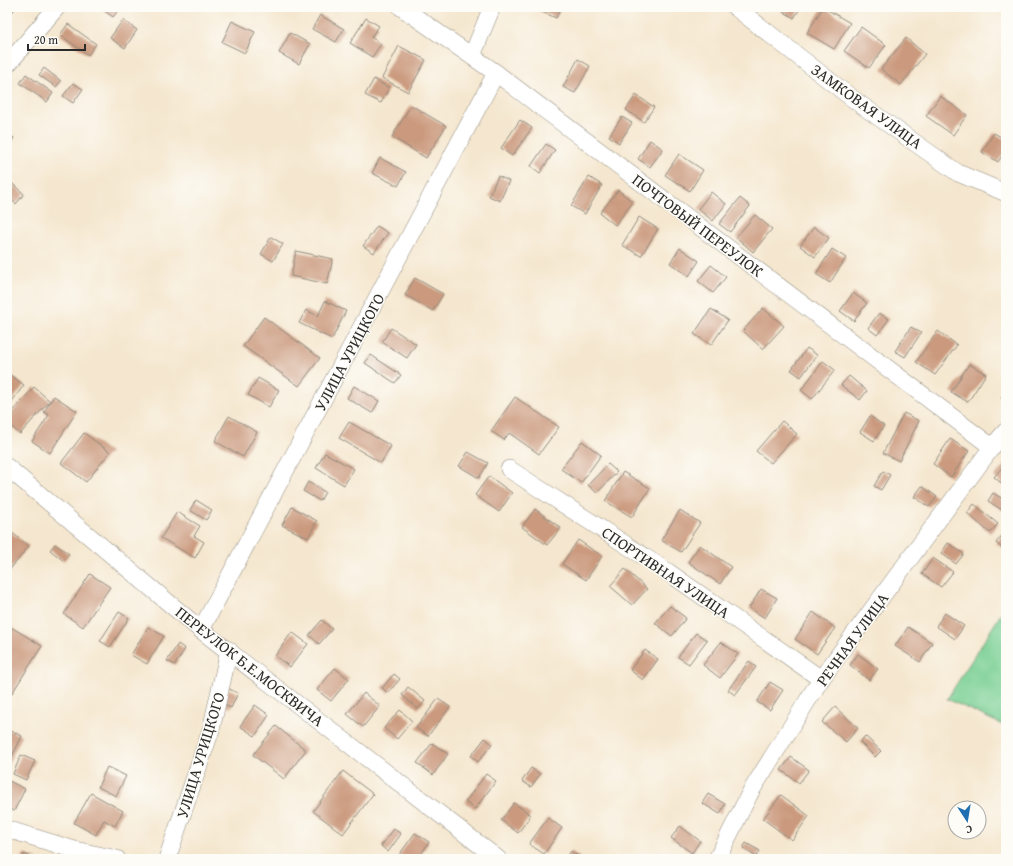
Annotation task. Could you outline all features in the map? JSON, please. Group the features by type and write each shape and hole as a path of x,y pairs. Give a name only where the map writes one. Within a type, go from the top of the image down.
{"street":[{"path":"7,65 57,7"},
{"name":"ПОЧТОВЫЙ ПЕРЕУЛОК","path":"401,7 496,73 992,447"},
{"path":"472,56 492,7"},
{"name":"ЗАМКОВАЯ УЛИЦА","path":"735,7 857,102 958,173 1006,193"},
{"name":"УЛИЦА УРИЦКОГО","path":"201,630 496,73"},
{"name":"РЕЧНАЯ УЛИЦА","path":"717,859 751,791 821,679 992,447 1006,431"},
{"name":"ПЕРЕУЛОК Б.Е.МОСКВИЧА","path":"7,467 201,630 229,650 498,859"},
{"name":"СПОРТИВНАЯ УЛИЦА","path":"509,469 668,572 821,679"},
{"name":"УЛИЦА УРИЦКОГО","path":"167,859 211,730 229,650"},
{"path":"7,829 75,850 117,859"}],"green space":[{"path":"1006,606 1006,720 1003,725 947,699"}],"building":[{"path":"7,7 16,7 7,19"},
{"path":"99,7 111,7 117,12 113,17"},
{"path":"531,7 561,7 556,18"},
{"path":"776,7 801,7 794,18"},
{"path":"823,7 850,23 834,49 807,33"},
{"path":"320,15 344,29 336,42 312,29"},
{"path":"366,18 379,26 371,37 381,44 372,57 350,43"},
{"path":"123,20 137,30 125,48 110,38"},
{"path":"232,21 255,32 245,53 222,42"},
{"path":"68,24 96,44 88,55 60,35"},
{"path":"861,27 886,45 869,68 844,51"},
{"path":"290,33 310,44 299,64 279,53"},
{"path":"906,38 925,54 901,85 881,69"},
{"path":"399,46 426,60 408,92 382,78"},
{"path":"578,59 590,66 575,93 563,87"},
{"path":"44,68 61,81 56,87 39,75"},
{"path":"26,74 53,93 47,102 20,83"},
{"path":"374,79 389,88 381,103 365,95"},
{"path":"73,83 83,89 73,103 63,96"},
{"path":"636,95 654,107 644,122 626,110"},
{"path":"940,96 967,115 953,135 926,116"},
{"path":"411,105 446,126 426,158 392,137"},
{"path":"622,117 632,123 619,143 609,136"},
{"path":"520,120 532,128 512,156 501,148"},
{"path":"7,132 14,138 7,147"},
{"path":"994,133 1006,140 1006,150 998,162 982,152"},
{"path":"650,140 663,149 650,167 638,159"},
{"path":"546,144 555,150 540,173 531,166"},
{"path":"679,154 703,170 690,191 665,175"},
{"path":"380,158 406,172 398,186 372,173"},
{"path":"498,176 509,181 500,201 489,196"},
{"path":"589,177 602,185 585,214 571,206"},
{"path":"7,179 24,194 16,204 7,196"},
{"path":"618,190 633,202 615,225 600,213"},
{"path":"711,192 726,204 713,221 698,209"},
{"path":"740,198 750,206 730,232 719,224"},
{"path":"755,215 772,229 753,252 736,237"},
{"path":"639,217 658,229 641,256 622,245"},
{"path":"377,226 388,233 374,253 363,246"},
{"path":"814,227 829,238 815,257 800,246"},
{"path":"271,237 283,244 273,261 261,254"},
{"path":"680,248 699,261 689,276 670,263"},
{"path":"832,249 846,258 830,283 816,274"},
{"path":"296,251 333,259 327,284 291,276"},
{"path":"711,265 726,277 713,293 698,281"},
{"path":"415,278 443,294 433,311 405,295"},
{"path":"853,293 867,303 854,321 840,311"},
{"path":"325,301 346,311 332,339 299,323 306,310 318,316"},
{"path":"763,308 784,326 763,349 743,331"},
{"path":"711,309 728,320 711,345 694,334"},
{"path":"879,313 889,319 877,335 868,328"},
{"path":"264,317 320,358 299,386 243,346"},
{"path":"911,327 921,333 905,357 895,351"},
{"path":"391,328 416,344 407,358 382,342"},
{"path":"938,331 957,345 935,375 916,362"},
{"path":"807,348 817,355 801,377 791,370"},
{"path":"371,355 401,375 395,383 365,363"},
{"path":"823,361 835,370 812,399 801,390"},
{"path":"969,364 986,374 968,402 951,392"},
{"path":"9,374 24,385 7,408 7,377"},
{"path":"849,376 867,391 860,400 841,385"},
{"path":"258,378 279,390 269,407 248,395"},
{"path":"354,386 379,401 372,413 347,398"},
{"path":"34,387 50,401 20,434 7,423 7,418"},
{"path":"1006,392 1006,402 1001,398"},
{"path":"54,396 77,411 50,453 32,441 49,415 44,412"},
{"path":"515,397 559,427 539,454 509,433 504,440 491,431"},
{"path":"904,413 919,421 899,461 883,453"},
{"path":"229,416 257,432 243,457 215,441"},
{"path":"870,416 884,426 874,441 860,432"},
{"path":"782,421 797,434 771,463 756,451"},
{"path":"349,422 391,446 381,463 339,438"},
{"path":"84,433 110,452 86,482 61,463"},
{"path":"950,439 969,451 951,477 933,464"},
{"path":"582,441 601,455 581,483 561,469"},
{"path":"468,452 488,463 479,478 459,466"},
{"path":"325,453 354,469 344,485 316,468"},
{"path":"1006,463 1006,487 994,477"},
{"path":"608,464 617,472 597,493 588,485"},
{"path":"883,471 890,475 881,490 874,486"},
{"path":"623,472 650,488 632,517 605,501"},
{"path":"489,476 512,493 499,512 475,495"},
{"path":"308,482 325,492 320,501 303,491"},
{"path":"922,486 937,497 929,507 914,497"},
{"path":"993,493 1006,501 1005,512 988,501"},
{"path":"196,500 212,510 206,520 190,510"},
{"path":"974,504 998,524 990,533 967,513"},
{"path":"292,507 317,521 308,538 282,525"},
{"path":"535,509 561,528 547,545 522,527"},
{"path":"680,510 700,523 681,552 661,540"},
{"path":"177,512 200,526 194,536 204,542 195,558 161,538"},
{"path":"7,529 29,546 7,573"},
{"path":"1004,533 1006,535 1006,551 996,543"},
{"path":"578,540 602,556 586,580 562,564"},
{"path":"948,543 964,554 956,564 941,553"},
{"path":"55,544 69,554 64,561 50,550"},
{"path":"700,545 731,567 720,584 688,562"},
{"path":"933,558 953,572 941,587 922,574"},
{"path":"625,569 647,589 632,605 610,586"},
{"path":"90,574 110,587 83,627 64,614"},
{"path":"761,589 777,598 765,618 749,608"},
{"path":"670,606 686,618 672,636 655,623"},
{"path":"119,612 129,618 110,647 100,641"},
{"path":"813,612 835,628 817,654 795,639"},
{"path":"945,613 964,626 955,639 936,626"},
{"path":"322,620 332,629 319,644 309,635"},
{"path":"11,627 42,646 7,701 7,632"},
{"path":"148,627 164,636 147,664 131,655"},
{"path":"908,627 932,643 920,662 895,646"},
{"path":"292,632 308,644 290,667 275,656"},
{"path":"696,633 707,640 689,664 678,657"},
{"path":"721,642 738,654 720,678 703,665"},
{"path":"178,644 185,649 175,665 167,661"},
{"path":"645,650 658,659 643,680 630,670"},
{"path":"858,654 878,669 869,680 850,665"},
{"path":"749,661 756,667 735,695 728,690"},
{"path":"335,668 349,679 331,701 317,690"},
{"path":"394,674 400,679 388,693 382,688"},
{"path":"770,682 783,690 770,710 757,702"},
{"path":"408,687 425,701 418,709 402,695"},
{"path":"229,689 238,693 231,708 222,704"},
{"path":"364,693 380,706 363,727 347,714"},
{"path":"438,699 450,707 428,736 416,728"},
{"path":"255,705 269,715 255,736 240,726"},
{"path":"835,707 858,728 846,742 822,722"},
{"path":"400,710 412,721 397,739 384,728"},
{"path":"276,726 306,750 284,779 253,755"},
{"path":"7,729 22,736 7,767"},
{"path":"865,736 881,751 875,757 860,742"},
{"path":"485,738 492,744 478,762 471,756"},
{"path":"432,743 448,754 433,775 417,763"},
{"path":"21,755 35,761 26,780 13,774"},
{"path":"791,757 809,770 799,783 781,770"},
{"path":"107,767 126,776 116,796 98,787"},
{"path":"531,768 540,774 531,787 522,781"},
{"path":"343,771 373,794 343,834 313,811"},
{"path":"486,774 496,781 475,809 465,802"},
{"path":"7,780 25,789 14,811 7,808"},
{"path":"91,793 123,811 115,826 104,820 96,835 74,823"},
{"path":"708,794 725,804 720,814 702,803"},
{"path":"781,795 809,816 792,840 763,819"},
{"path":"514,803 531,815 518,833 501,820"},
{"path":"548,818 562,828 544,854 529,844"},
{"path":"680,826 700,841 692,853 671,838"},
{"path":"394,829 401,834 388,852 381,846"},
{"path":"415,833 429,842 418,859 405,859 399,855"},
{"path":"746,843 760,851 756,857 743,848"},
{"path":"571,851 582,859 566,859"},
{"path":"24,854 38,859 22,859"},
{"path":"446,854 453,859 442,859"}]}
